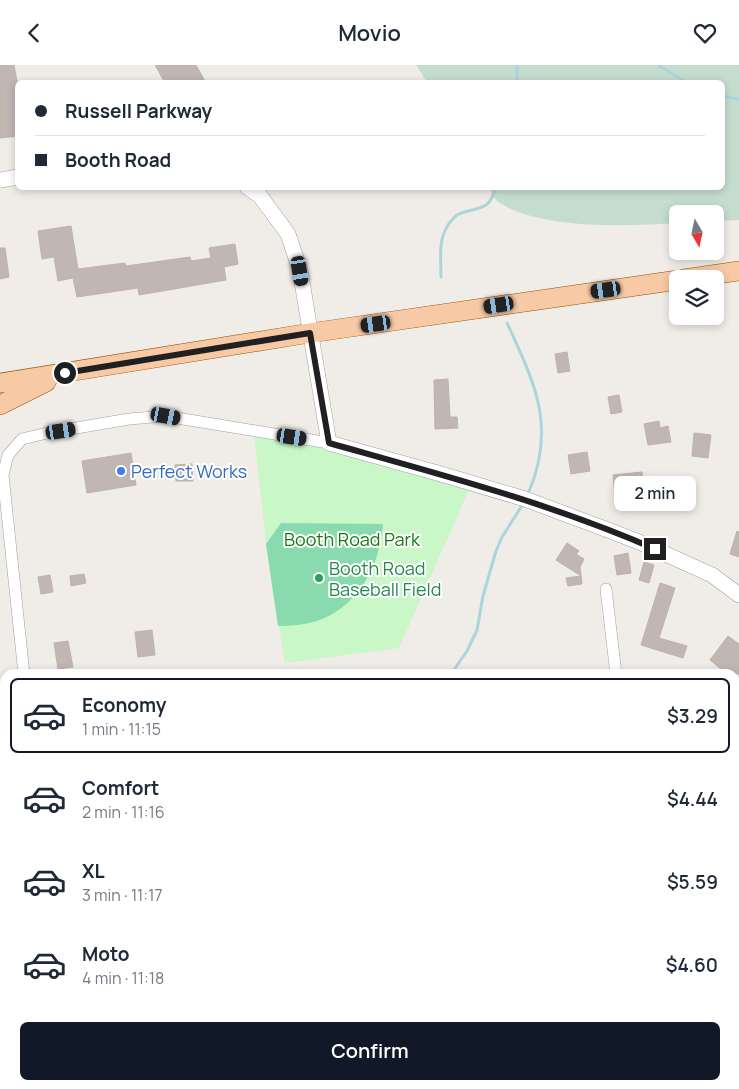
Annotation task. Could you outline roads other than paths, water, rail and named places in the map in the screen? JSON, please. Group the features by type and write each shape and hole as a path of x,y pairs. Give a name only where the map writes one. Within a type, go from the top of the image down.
{"main road":[{"path":"724,273 739,271"},
{"path":"0,375 9,382 310,333 669,281"},
{"path":"0,405 65,373"}],"street":[{"path":"0,180 15,178"},
{"path":"251,190 260,196 288,233 300,271 329,443"},
{"path":"23,669 3,475 8,455 22,439 129,419 166,416 329,443 441,473 525,499 608,529 712,575 739,595"},
{"path":"606,589 615,669"}],"waterway":[{"path":"517,65 517,80"},
{"path":"658,65 682,80"},
{"path":"725,97 739,99"},
{"path":"441,277 441,245 448,225 457,215 485,205 490,201 494,190"},
{"path":"507,323 534,386 539,406 541,448 537,470 528,494"},
{"path":"454,669 467,651 477,630 483,596 496,551 502,537 523,504"}],"place":[{"name":"Perfect Works","path":"121,471"},
{"name":"Booth Road Baseball Field","path":"319,578"}],"park label":[{"name":"Booth Road Park","path":"352,539"}]}
